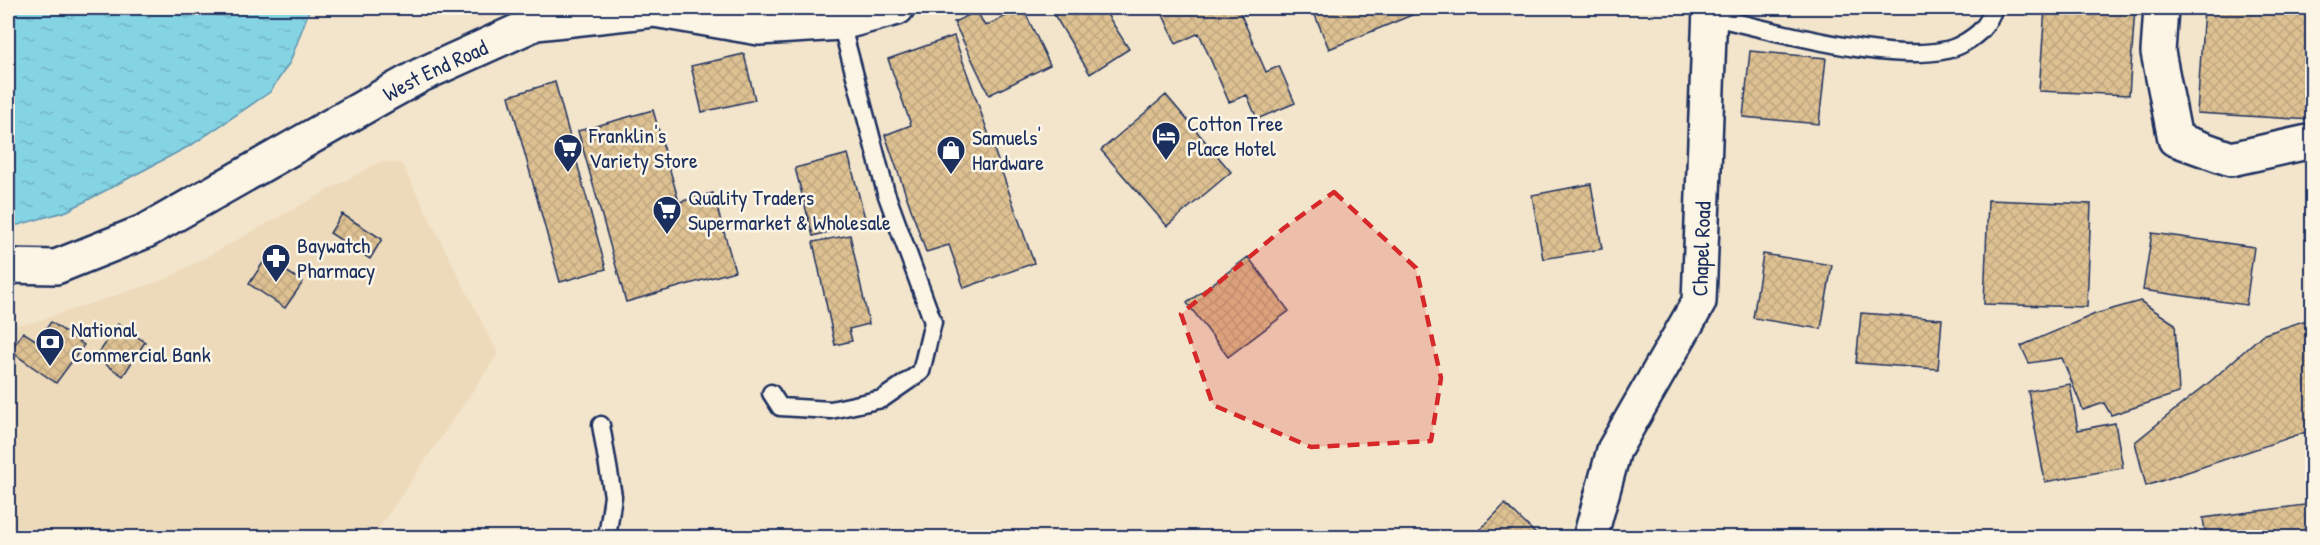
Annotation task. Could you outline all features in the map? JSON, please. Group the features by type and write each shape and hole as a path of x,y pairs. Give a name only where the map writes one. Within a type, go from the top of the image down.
{"main road":[{"name":"West End Road","path":"8,266 56,267 146,231 394,90 536,23 654,10 759,28 841,23 897,8"},
{"path":"2161,8 2158,52 2175,139 2230,159 2313,141"},
{"name":"Chapel Road","path":"1590,537 1614,450 1699,302 1709,12"}],"lane":[{"path":"1709,12 1825,42 1894,53 1924,54 1961,45 1987,26 1994,8"},
{"path":"771,393 780,407 821,410 882,399 921,372 933,322 886,193 841,23"},
{"path":"601,425 613,496 607,537"}],"highlighted area":[{"path":"1334,192 1416,268 1441,378 1431,441 1311,447 1213,405 1181,314 1284,228"}],"shaded area":[{"path":"381,161 402,164 498,354 373,537 8,537 8,325 31,323 166,279"}],"water":[{"path":"8,8 310,8 290,62 270,92 193,144 67,211 18,225 8,223"}],"building":[{"path":"1023,8 1050,65 989,95 954,22 977,11 985,26"},
{"path":"1050,8 1103,8 1129,49 1090,74"},
{"path":"1160,8 1238,8 1266,72 1279,66 1295,103 1257,119 1247,95 1229,102 1199,33 1176,44"},
{"path":"1312,8 1429,8 1329,49"},
{"path":"2045,8 2135,8 2129,95 2039,91"},
{"path":"2204,8 2312,8 2312,120 2197,113"},
{"name":"Samuels' Hardware","path":"954,36 1034,263 964,288 949,245 926,252 885,135 911,125 888,59"},
{"path":"1750,51 1826,58 1819,124 1743,117"},
{"path":"744,54 755,100 702,112 691,66"},
{"path":"555,82 606,269 560,282 509,96"},
{"name":"Cotton Tree Place Hotel","path":"1166,95 1231,172 1167,226 1101,150"},
{"name":"Quality Traders Supermarket & Wholesale","path":"653,110 679,202 713,193 735,271 626,302 578,131"},
{"path":"848,154 866,222 813,236 795,168"},
{"path":"1591,184 1602,249 1543,259 1532,195"},
{"path":"1988,200 2091,204 2087,307 1984,304"},
{"path":"342,214 382,239 370,259 330,233"},
{"path":"2152,233 2254,247 2246,305 2143,290"},
{"path":"850,235 869,324 849,329 852,341 835,345 813,242"},
{"path":"1763,254 1832,265 1821,329 1753,318"},
{"path":"1248,257 1289,311 1228,357 1187,303"},
{"name":"Baywatch Pharmacy","path":"266,258 303,282 285,308 249,284"},
{"path":"2140,301 2175,324 2179,393 2111,415 2104,403 2083,410 2062,358 2029,363 2021,346 2095,314"},
{"path":"1861,313 1942,319 1938,369 1856,363"},
{"path":"2312,318 2312,430 2146,486 2135,442 2212,380 2262,335"},
{"name":"National Commercial Bank","path":"51,322 84,345 56,383 10,351 23,332 37,341"},
{"path":"118,324 145,342 123,376 96,358"},
{"path":"2070,384 2078,430 2115,423 2123,468 2045,482 2028,391"},
{"path":"1505,504 1540,538 1472,538"},
{"path":"2312,504 2312,538 2206,538 2203,518"}],"place":[{"name":"Cotton Tree Place Hotel","path":"1166,162"},
{"name":"Franklin's Variety Store","path":"568,174"},
{"name":"Samuels' Hardware","path":"951,176"},
{"name":"Quality Traders Supermarket & Wholesale","path":"667,236"},
{"name":"Baywatch Pharmacy","path":"276,284"},
{"name":"National Commercial Bank","path":"50,368"}]}
